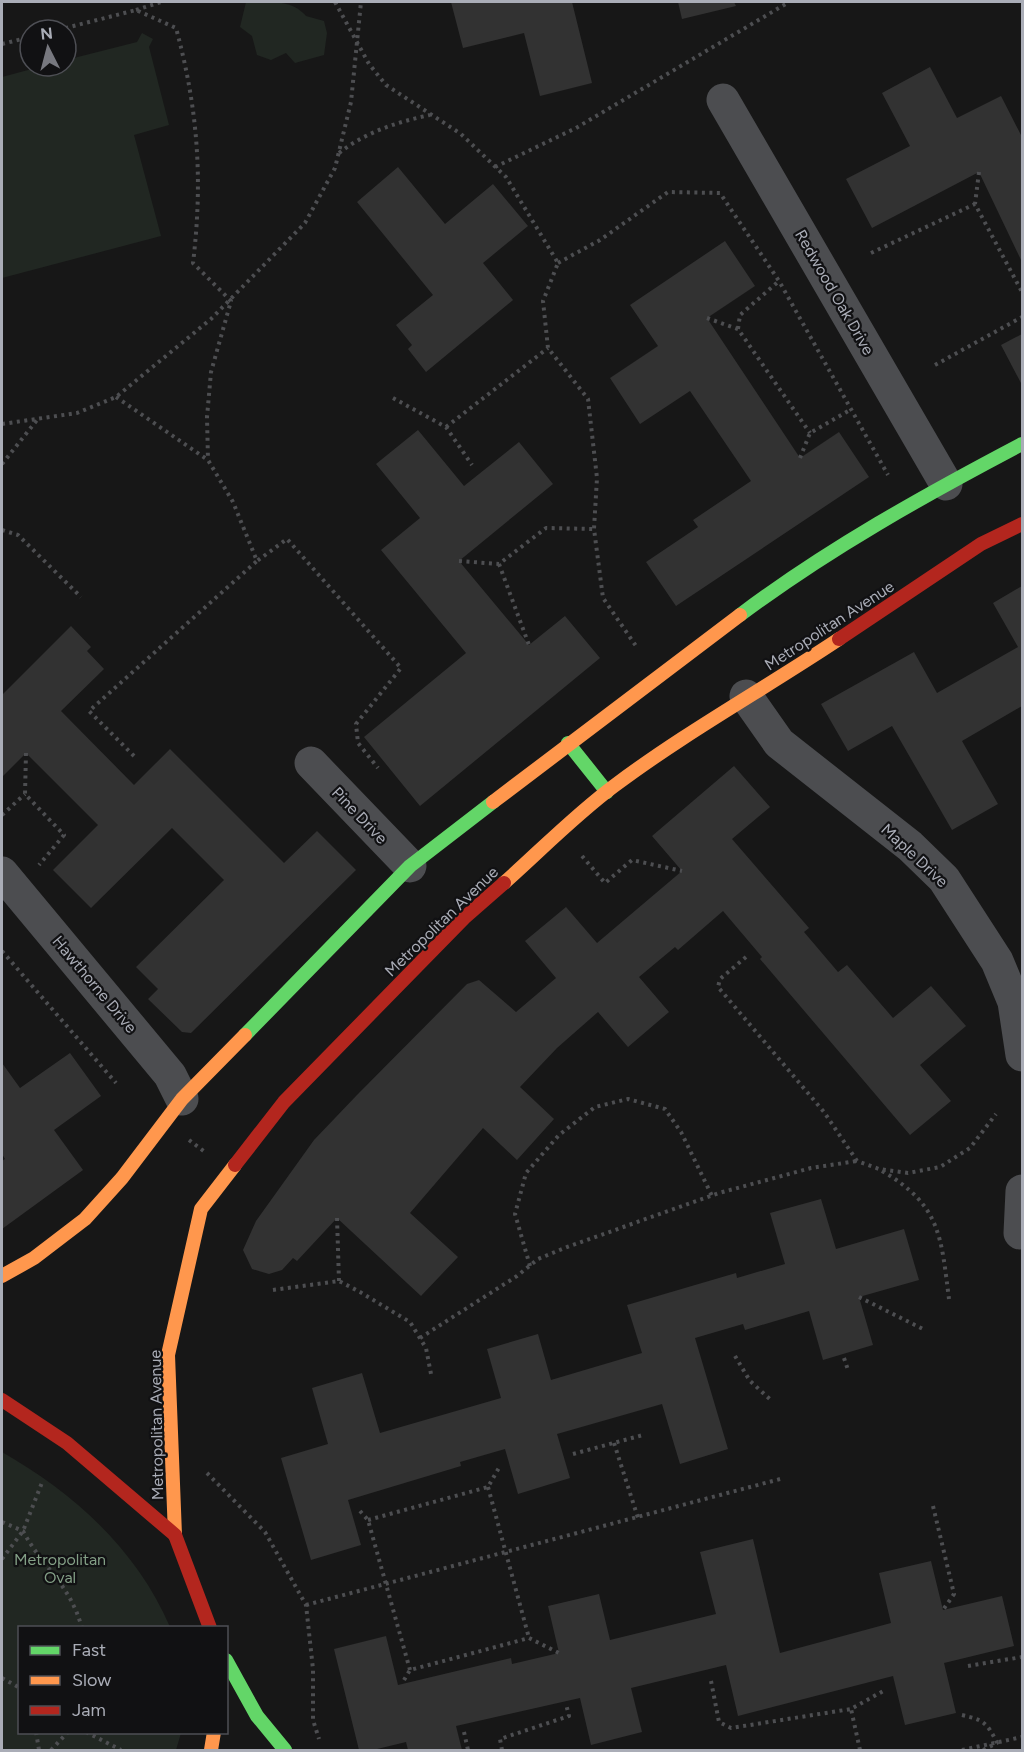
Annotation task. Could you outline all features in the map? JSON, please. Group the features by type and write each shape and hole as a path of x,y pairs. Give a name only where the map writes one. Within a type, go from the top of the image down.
{"street":[{"name":"Redwood Oak Drive","path":"723,100 946,484"},
{"path":"2,1275 34,1258 85,1219 122,1178 182,1099 410,866 568,743 787,580 946,484 1023,444"},
{"name":"Metropolitan Avenue","path":"175,1535 168,1355 201,1209 299,1086 464,918 607,792 746,696 783,676 981,544 1023,524"},
{"name":"Maple Drive","path":"746,696 779,743 910,846 944,879 997,961 1014,1002 1023,1055"},
{"path":"568,743 607,792"},
{"name":"Pine Drive","path":"311,763 410,866"},
{"name":"Hawthorne Drive","path":"17,872 171,1075 182,1099"},
{"path":"1020,1233 1023,1191"},
{"path":"2,1400 67,1443 175,1535 209,1626"},
{"path":"228,1664 257,1716 285,1750"},
{"path":"212,1750 214,1734"}],"path":[{"path":"78,25 161,2"},
{"path":"336,2 357,42 386,85 461,134 506,177 558,263"},
{"path":"2,424 77,413 116,397 231,300 304,223 335,168 339,153 351,102 362,2"},
{"path":"495,166 576,128 789,2"},
{"path":"136,10 176,28 189,76 199,149 198,222 194,263 231,300"},
{"path":"2,44 18,40"},
{"path":"339,153 352,142 397,122 431,115"},
{"path":"979,172 975,204 1023,292"},
{"path":"636,646 603,598 594,529 597,478 588,399 548,348 543,301 558,263 600,240 668,192 720,193 779,281 888,475"},
{"path":"871,253 975,204"},
{"path":"738,328 740,315 779,281"},
{"path":"208,460 207,417 212,372 231,300"},
{"path":"707,318 738,328 810,433"},
{"path":"935,365 1023,318"},
{"path":"446,427 548,348"},
{"path":"116,397 208,460 232,502 257,561"},
{"path":"393,398 446,427 472,465"},
{"path":"800,458 810,433 850,410"},
{"path":"2,464 37,420"},
{"path":"459,561 499,564 546,528 594,529"},
{"path":"2,530 18,535 81,597"},
{"path":"134,756 89,711 257,561 287,539 401,668 356,724 358,743 378,768"},
{"path":"499,564 529,645"},
{"path":"17,872 64,835 25,794 26,753"},
{"path":"2,815 25,794"},
{"path":"563,831 604,883 632,860 682,871"},
{"path":"2,951 117,1083"},
{"path":"746,957 720,979 718,987 824,1112 857,1161"},
{"path":"530,1266 514,1214 526,1173 559,1135 595,1107 628,1099 665,1110 681,1132 712,1196"},
{"path":"879,1169 908,1173 940,1167 970,1148 996,1114"},
{"path":"420,1338 538,1259 567,1247 712,1196 811,1168 857,1161 879,1169 904,1184 922,1201 935,1222 943,1249 949,1299"},
{"path":"337,1218 339,1281"},
{"path":"273,1290 339,1281 410,1322 426,1348 431,1374"},
{"path":"859,1297 925,1330"},
{"path":"735,1356 750,1381 772,1401"},
{"path":"844,1358 848,1370"},
{"path":"573,1454 643,1435"},
{"path":"614,1443 638,1518"},
{"path":"368,1520 488,1487 500,1466"},
{"path":"204,1469 265,1532 306,1605 313,1669 313,1720 319,1739"},
{"path":"306,1605 784,1478"},
{"path":"2,1559 23,1530 43,1480"},
{"path":"488,1487 529,1638"},
{"path":"933,1506 954,1594 943,1610"},
{"path":"360,1511 368,1520 410,1670"},
{"path":"2,1522 23,1530 36,1555 59,1579 74,1602 81,1626"},
{"path":"404,1680 410,1670 529,1638 560,1653"},
{"path":"968,1666 1023,1657"},
{"path":"2,1678 18,1687"},
{"path":"711,1680 719,1722 731,1728 851,1709 885,1690"},
{"path":"502,1750 500,1738 569,1716 566,1704"},
{"path":"851,1709 860,1750"},
{"path":"962,1715 983,1720 997,1743"},
{"path":"464,1732 468,1750"},
{"path":"36,1734 39,1750"},
{"path":"51,1750 66,1734"},
{"path":"90,1734 121,1750"},
{"path":"962,1750 1023,1737"},
{"path":"983,1750 997,1743"}],"green space":[{"path":"246,2 287,4 306,16 324,21 327,33 324,55 295,63 286,53 271,60 257,55 252,36 240,27"},
{"path":"142,33 153,39 149,47 169,125 134,135 161,236 2,278 2,77 18,73 18,78 78,78 78,57 137,42"},
{"name":"Metropolitan Oval","path":"2,1452 54,1486 101,1526 140,1573 170,1626 18,1626 18,1734 181,1734 176,1750 2,1750"}],"building":[{"path":"451,2 572,2 592,83 540,96 524,33 463,48"},
{"path":"678,2 734,2 736,6 682,19"},
{"path":"930,67 957,118 1001,96 1022,137 1022,262 979,172 872,228 846,179 910,146 882,93"},
{"path":"398,167 445,224 493,184 528,226 483,263 513,300 426,372 408,349 412,345 396,325 433,295 357,202"},
{"path":"725,241 755,286 707,318 800,458 839,432 869,477 676,606 646,562 698,527 693,520 751,481 690,391 640,424 610,378 658,346 630,305"},
{"path":"1022,334 1022,385 1001,345"},
{"path":"418,430 464,486 519,442 553,484 459,561 529,645 565,616 600,658 420,806 364,737 466,653 381,550 420,518 376,464"},
{"path":"1022,586 1022,706 962,741 998,804 952,830 892,726 848,751 821,704 914,652 937,693 1018,647 993,603"},
{"path":"71,626 91,647 87,651 104,669 61,711 134,785 170,749 284,863 317,831 356,870 191,1033 182,1032 148,999 158,989 136,967 224,880 172,828 91,908 53,870 98,825 26,753 2,777 2,695"},
{"path":"734,766 770,807 732,839 809,928 804,932 838,972 847,965 893,1018 931,986 966,1026 920,1065 951,1101 910,1135 760,959 762,957 723,911 678,950 675,947 639,977 669,1012 628,1047 598,1012 557,1048 520,1087 554,1119 517,1160 483,1128 410,1213 458,1257 421,1296 337,1218 297,1261 293,1258 282,1270 269,1274 252,1269 243,1250 256,1221 314,1140 357,1095 467,984 479,980 516,1012 556,978 525,941 566,907 597,943 682,871 652,836"},
{"path":"70,1053 101,1096 54,1130 83,1170 2,1229 2,1161 5,1159 2,1154 2,1063 20,1088"},
{"path":"821,1199 836,1249 904,1229 919,1280 859,1297 873,1345 823,1360 809,1311 745,1330 743,1324 695,1338 728,1449 680,1464 662,1404 557,1434 570,1478 518,1494 505,1449 460,1462 461,1466 348,1500 361,1545 311,1560 281,1458 328,1444 312,1388 362,1373 380,1433 501,1398 487,1349 538,1334 551,1380 642,1353 627,1305 736,1273 737,1278 785,1264 770,1213"},
{"path":"753,1539 780,1653 891,1623 879,1573 931,1561 943,1610 1002,1596 1014,1646 944,1663 956,1713 905,1725 893,1676 738,1716 726,1665 631,1688 642,1732 591,1745 580,1698 456,1726 462,1750 408,1750 406,1742 373,1750 359,1750 334,1649 386,1636 398,1685 511,1658 512,1664 559,1653 548,1606 599,1594 610,1640 716,1614 700,1552"}],"traffic: fast":[{"path":"740,615 842,545 1022,444"},
{"path":"568,743 607,792"},
{"path":"245,1035 410,866 493,802"},
{"path":"228,1664 257,1716 285,1750"}],"traffic: slow":[{"path":"493,802 740,615"},
{"path":"504,883 600,797 641,766 839,639"},
{"path":"2,1276 34,1258 85,1219 122,1178 182,1099 245,1035"},
{"path":"175,1535 168,1355 201,1209 235,1165"},
{"path":"211,1750 214,1734"}],"traffic: jam":[{"path":"839,639 981,544 1022,524"},
{"path":"235,1165 284,1102 464,918 504,883"},
{"path":"2,1400 67,1443 175,1535 209,1626"}]}
